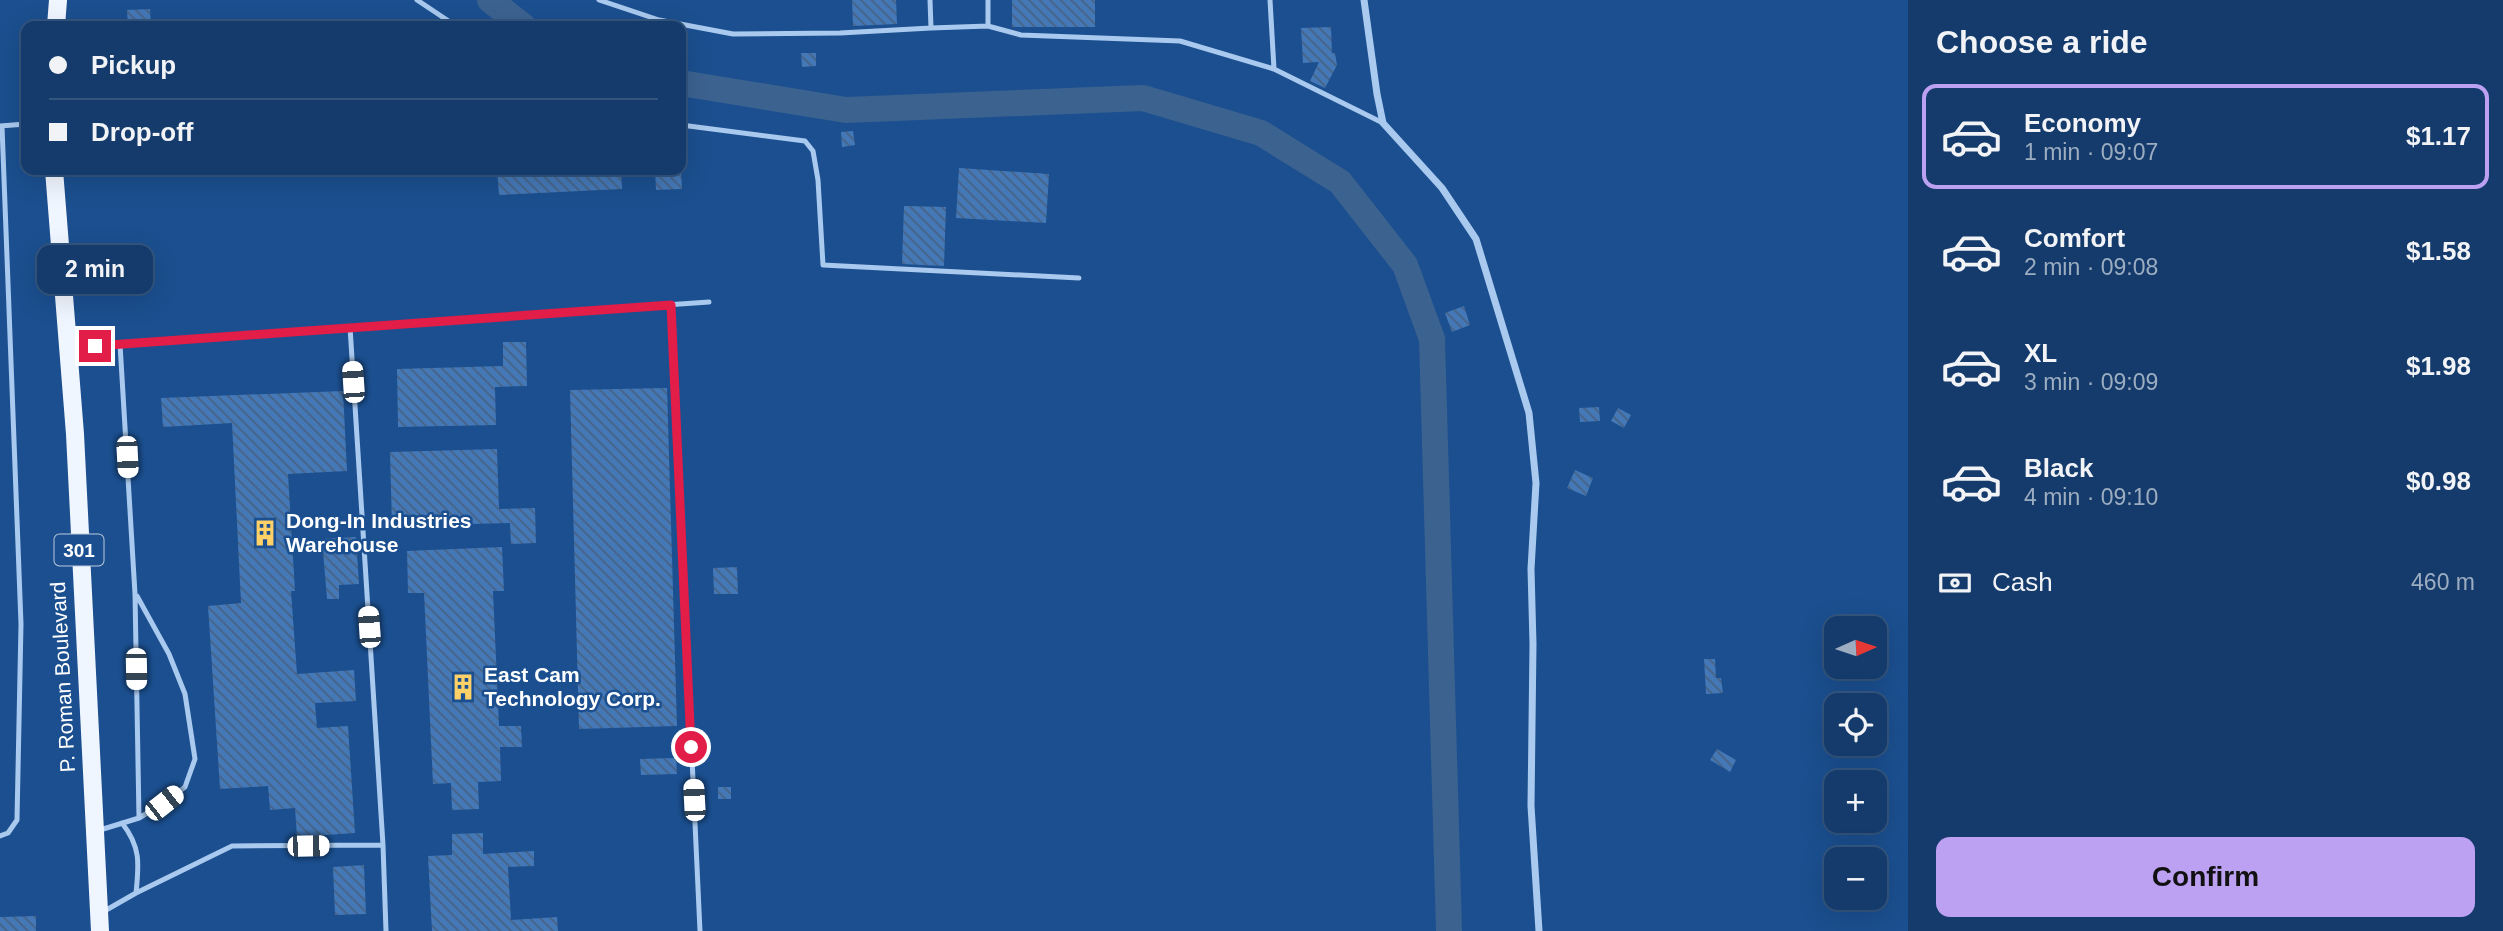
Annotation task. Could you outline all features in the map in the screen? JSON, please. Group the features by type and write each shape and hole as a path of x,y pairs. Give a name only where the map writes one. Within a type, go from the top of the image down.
{"main road":[{"path":"56,21 58,0"},
{"name":"P. Roman Boulevard","path":"54,175 70,349 100,923"}],"street":[{"path":"1364,0 1383,123 1443,188 1476,239 1529,413 1536,483 1531,569 1531,806 1539,931"}],"lane":[{"path":"417,0 448,21"},
{"path":"599,0 664,21"},
{"path":"930,0 931,28"},
{"path":"988,0 988,26"},
{"path":"1270,0 1274,69"},
{"path":"686,25 733,34 840,33 988,26 1021,35 1180,41 1274,69 1383,123"},
{"path":"0,836 8,833 18,820 21,637 3,239 1,126 21,124"},
{"path":"686,126 805,141 813,151 818,180 823,265 1079,278"},
{"path":"70,349 709,302"},
{"path":"671,305 700,931"},
{"path":"0,322 8,322"},
{"path":"350,327 383,845 386,931"},
{"path":"120,344 135,594 139,818"},
{"path":"95,832 139,818 164,803 185,787 195,759 185,694 169,654 135,594"},
{"path":"122,823 132,835 139,859 136,893"},
{"path":"100,923 136,893 232,846 383,845"}],"building":[{"path":"852,0 896,0 897,24 853,26"},
{"path":"1012,0 1095,0 1095,27 1012,27"},
{"path":"150,9 151,21 128,21 127,10"},
{"path":"1331,27 1332,53 1335,53 1337,65 1325,88 1310,81 1319,62 1303,63 1301,28"},
{"path":"801,53 816,53 816,66 802,67"},
{"path":"853,131 855,145 842,147 841,132"},
{"path":"959,168 1049,174 1046,223 956,218"},
{"path":"497,175 621,175 622,189 499,195"},
{"path":"655,175 681,175 682,189 656,190"},
{"path":"904,206 946,207 944,266 902,264"},
{"path":"1464,306 1470,325 1452,332 1445,313"},
{"path":"503,342 526,342 527,386 495,387 496,425 398,427 397,369 503,366"},
{"path":"667,388 677,726 579,729 570,390"},
{"path":"343,391 347,471 288,474 295,591 291,591 297,674 354,670 356,701 315,703 317,728 348,726 355,833 297,837 295,808 270,810 268,786 220,789 208,606 241,603 232,423 163,427 161,398"},
{"path":"1599,407 1600,421 1580,422 1579,408"},
{"path":"1618,408 1631,415 1624,428 1611,421"},
{"path":"497,449 499,509 535,508 536,543 511,544 510,523 392,526 390,452"},
{"path":"1575,470 1593,478 1586,496 1567,488"},
{"path":"356,537 359,584 339,585 339,599 327,599 322,539"},
{"name":"East Cam Technology Corp.","path":"502,547 504,591 493,591 499,726 521,726 522,747 500,747 501,781 478,782 479,809 452,810 451,783 433,784 424,593 408,593 407,551"},
{"path":"737,567 738,594 714,594 713,568"},
{"path":"1704,659 1715,659 1716,678 1721,678 1723,693 1706,694"},
{"path":"1717,749 1736,760 1730,772 1710,760"},
{"path":"676,758 677,774 641,775 640,759"},
{"path":"718,787 731,787 731,799 718,799"},
{"path":"483,833 483,854 534,851 534,866 508,867 511,920 557,917 558,931 432,931 428,856 452,855 452,834"},
{"path":"364,865 366,914 335,915 333,867"},
{"path":"36,916 36,931 0,931 0,917"}],"waterway":[{"path":"490,0 517,21"},
{"path":"686,84 846,110 1143,98 1261,133 1340,182 1405,265 1432,339 1449,931"}],"place":[{"name":"Dong-In Industries Warehouse","path":"265,533"},
{"name":"East Cam Technology Corp.","path":"463,687"}],"route":[{"path":"95,346 671,305 691,747"}]}
